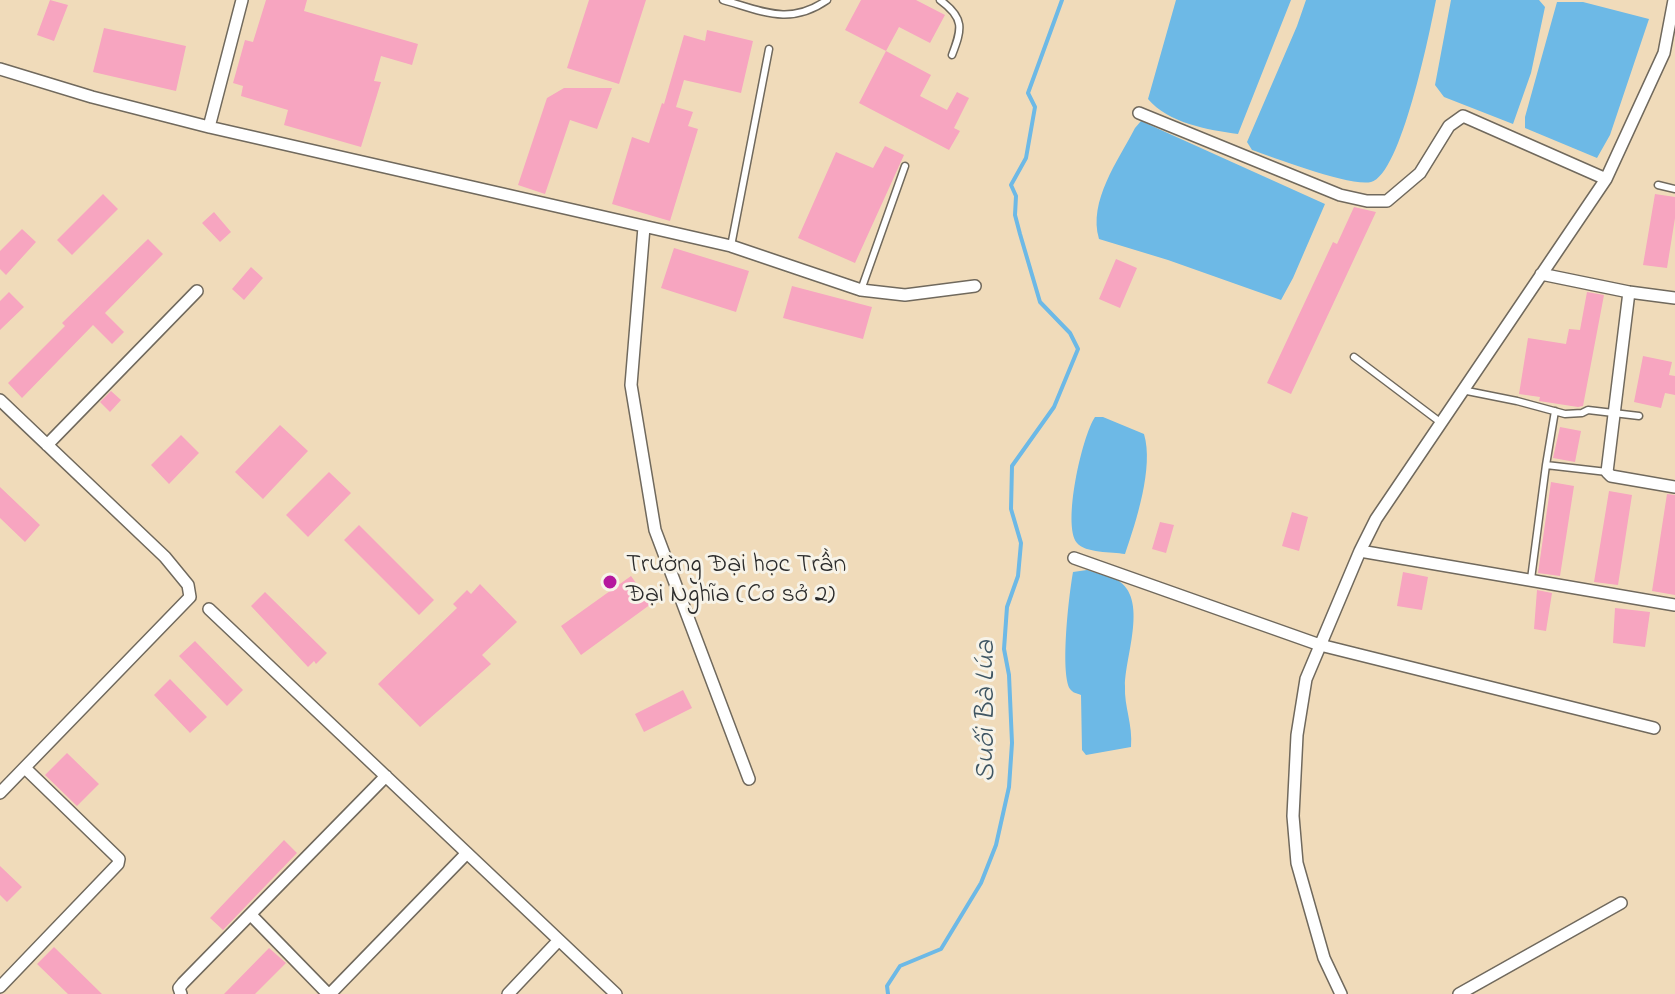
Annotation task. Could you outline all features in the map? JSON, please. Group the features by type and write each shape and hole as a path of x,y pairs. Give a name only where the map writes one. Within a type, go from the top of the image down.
{"street":[{"path":"209,127 242,0"},
{"path":"1341,994 1324,958 1297,863 1293,816 1299,721 1306,679 1376,519 1606,179 1672,35 1674,0"},
{"path":"0,69 209,127 731,246 861,290 905,295 975,286"},
{"path":"1139,113 1340,195 1367,201 1387,201 1420,173 1449,126 1463,116 1606,179"},
{"path":"644,227 631,385 652,517 749,779"},
{"path":"1541,274 1675,298"},
{"path":"47,445 197,291"},
{"path":"1629,292 1607,472 1611,476 1675,487"},
{"path":"0,400 165,557 188,585 190,597 0,793"},
{"path":"1360,551 1675,605"},
{"path":"1074,558 1320,645 1654,728"},
{"path":"209,609 616,994"},
{"path":"0,987 118,864 119,859 25,768"},
{"path":"181,994 179,988 183,983 386,776"},
{"path":"251,915 329,994 467,853"},
{"path":"1459,994 1621,903"},
{"path":"508,994 559,940"}],"lane":[{"path":"723,0 783,16 812,11 827,0"},
{"path":"940,0 955,14 960,25 952,55"},
{"path":"731,246 769,49"},
{"path":"861,290 905,166"},
{"path":"1658,185 1675,189"},
{"path":"1354,357 1440,422"},
{"path":"1462,390 1565,414 1588,410 1639,416"},
{"path":"1531,580 1555,411"},
{"path":"1546,465 1607,472"}],"water":[{"path":"1176,0 1291,0 1238,134 1177,120 1148,99"},
{"path":"1306,0 1436,0 1421,69 1403,130 1382,173 1371,182 1347,180 1313,171 1252,150 1247,142"},
{"path":"1451,0 1539,0 1545,7 1531,73 1513,124 1444,97 1435,85"},
{"path":"1557,2 1583,2 1649,19 1610,135 1597,158 1525,128 1525,117"},
{"path":"1141,121 1325,204 1281,300 1099,239 1097,225 1101,196 1113,168"},
{"path":"1095,417 1103,417 1144,434 1147,447 1145,478 1125,554 1086,549 1077,543 1073,533 1076,480"},
{"path":"1087,570 1117,580 1127,588 1134,614 1125,686 1131,747 1086,755 1082,750 1081,695 1070,689 1067,680 1066,650 1073,572"}],"building":[{"path":"50,0 68,5 54,41 37,35"},
{"path":"266,0 307,0 304,11 418,44 412,65 381,56 374,81 381,82 361,147 284,125 288,110 241,96 243,86 233,83 245,40 253,42"},
{"path":"589,0 646,0 619,84 567,68"},
{"path":"861,0 916,0 945,15 930,43 899,27 886,51 845,30"},
{"path":"104,28 186,46 176,91 93,72"},
{"path":"707,30 753,41 741,93 684,80 676,107 693,112 688,126 698,129 670,221 612,204 632,137 649,143 684,35 705,41"},
{"path":"886,51 931,75 920,96 947,110 957,92 969,98 954,128 960,131 949,150 859,103"},
{"path":"564,88 612,88 597,129 570,120 545,194 518,185 547,98"},
{"path":"885,146 904,155 855,263 798,238 836,152 873,168"},
{"path":"103,194 118,209 72,255 57,240"},
{"path":"1655,194 1675,197 1667,268 1643,265"},
{"path":"1354,207 1376,212 1291,394 1267,383 1333,242 1337,244"},
{"path":"214,212 231,232 220,242 202,223"},
{"path":"22,229 36,242 6,275 0,269 0,251"},
{"path":"148,239 163,254 105,313 124,332 112,344 93,325 22,398 8,383 65,326 62,323"},
{"path":"674,248 749,271 736,312 661,288"},
{"path":"1116,259 1137,268 1120,308 1099,299"},
{"path":"251,267 263,278 244,300 232,289"},
{"path":"792,286 872,307 863,339 783,318"},
{"path":"9,292 24,307 0,330 0,301"},
{"path":"1587,292 1604,295 1583,406 1539,401 1540,397 1519,394 1528,338 1566,344 1569,329 1580,330"},
{"path":"1643,356 1672,362 1669,375 1675,376 1675,395 1665,393 1661,408 1634,402"},
{"path":"111,391 121,400 110,412 100,402"},
{"path":"280,425 308,451 263,499 235,472"},
{"path":"1560,427 1581,431 1575,462 1553,458"},
{"path":"181,435 199,453 169,484 151,465"},
{"path":"329,472 351,493 308,537 286,515"},
{"path":"1551,482 1574,486 1560,576 1538,573"},
{"path":"0,487 40,525 25,542 0,518"},
{"path":"1609,491 1632,495 1618,585 1594,582"},
{"path":"1667,494 1675,495 1675,595 1652,591"},
{"path":"1292,512 1308,517 1299,551 1282,546"},
{"path":"1160,522 1174,525 1166,553 1152,549"},
{"path":"359,525 434,600 419,615 344,540"},
{"path":"1403,572 1428,577 1422,610 1397,606"},
{"path":"631,576 651,604 581,655 561,626"},
{"path":"480,584 517,622 482,655 491,664 420,727 378,684 457,608 453,604 467,590 471,594"},
{"path":"1537,590 1552,593 1546,631 1534,629"},
{"path":"265,592 327,653 316,664 314,661 308,667 251,606"},
{"path":"1615,608 1650,612 1645,647 1613,643"},
{"path":"195,641 243,690 227,706 179,656"},
{"path":"170,679 207,717 190,733 154,695"},
{"path":"683,690 692,708 644,732 635,714"},
{"path":"67,753 99,784 77,806 45,775"},
{"path":"284,840 297,853 223,930 210,918"},
{"path":"0,866 22,887 7,902 0,895"},
{"path":"54,947 102,994 68,994 37,964"},
{"path":"269,948 286,963 255,994 224,994"}],"waterway":[{"name":"Suối Bà Lúa","path":"888,994 887,986 900,966 941,949 981,883 996,845 1009,787 1012,743 1009,675 1004,649 1007,607 1018,576 1021,543 1011,509 1012,466 1054,407 1078,349 1070,333 1040,302 1015,215 1016,196 1011,185 1026,158 1035,107 1028,93 1062,0"}],"place":[{"name":"Trường Đại học Trần Đại Nghĩa (Cơ sở 2)","path":"610,582"}]}
